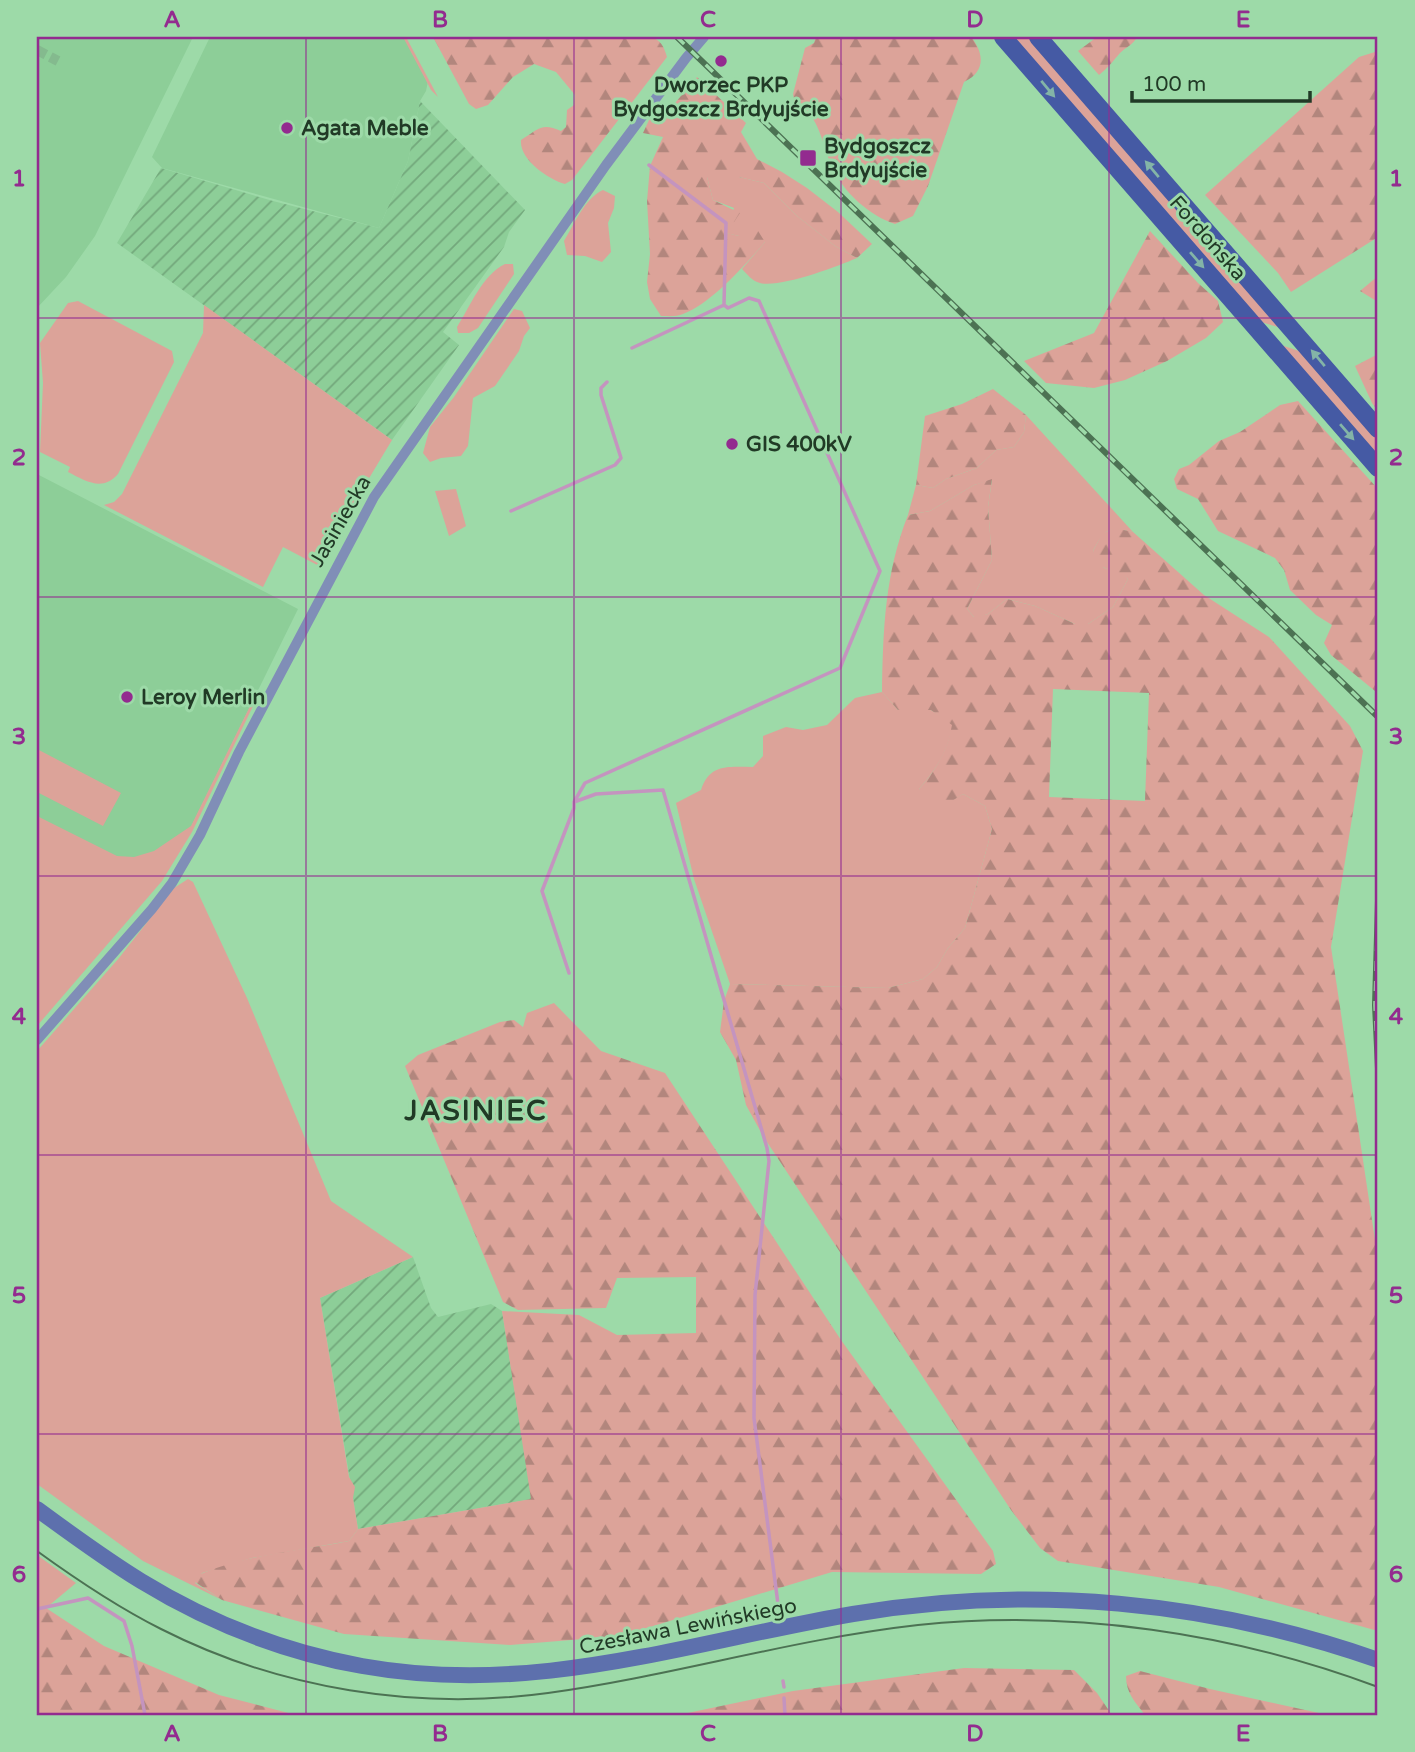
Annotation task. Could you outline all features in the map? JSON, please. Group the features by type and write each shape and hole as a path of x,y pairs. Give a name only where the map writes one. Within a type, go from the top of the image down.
{"main road":[{"name":"Fordońska","path":"1003,37 1378,468"},
{"name":"Fordońska","path":"1038,37 1378,429"}],"street":[{"name":"Jasiniecka","path":"37,1040 172,883 200,835 239,752 374,497 606,165 704,37"},
{"name":"Czesława Lewińskiego","path":"37,1510 141,1582 204,1615 260,1638 318,1656 402,1672 474,1676 553,1672 612,1663 867,1612 943,1603 1016,1600 1118,1603 1205,1615 1277,1629 1378,1660"}],"shaded area":[{"path":"37,37 193,37 95,236 66,277 37,308"},
{"name":"Agata Meble","path":"210,37 405,37 428,81 420,101 408,161 379,228 162,168 152,157"},
{"path":"420,101 525,210 509,232 504,247 443,332 459,345 392,440 117,243 161,168 379,228 408,161"},
{"name":"Leroy Merlin","path":"37,474 298,609 188,833 127,869 37,817"},
{"path":"413,1257 431,1308 438,1317 491,1304 502,1311 532,1499 358,1529 320,1298"}],"green space":[{"path":"403,37 406,37 438,97 431,90"},
{"path":"433,37 649,37 661,44 667,57 572,180 565,184 543,173 530,161 521,140 540,128 549,127 561,131 566,127 567,110 574,105 575,95 556,72 534,64 513,77 488,105 476,109 469,104"},
{"path":"816,37 971,37 976,43 981,62 979,68 964,82 928,186 913,216 895,224 858,202 832,167 815,122 795,103 793,94 805,48 814,43"},
{"path":"1013,37 1031,37 1285,329 1261,322"},
{"path":"1097,37 1137,37 1099,75 1078,51"},
{"path":"1378,51 1378,237 1291,292 1278,273 1205,195 1359,57"},
{"path":"697,77 746,123 741,132 757,159 807,188 872,244 857,258 835,246 797,216 764,183 739,177 707,177 713,200 740,213 727,233 739,236 755,226 765,242 727,282 694,309 681,315 661,316 650,299 647,282 650,254 647,201 650,166 663,137 643,133 649,120 675,103"},
{"path":"707,177 739,177 764,183 797,216 835,246 857,258 794,280 769,284 755,281 742,269 765,242 726,233 734,208 713,200"},
{"path":"603,190 615,196 608,223 611,252 602,262 585,256 567,255 564,241 576,219 590,199"},
{"path":"1150,231 1218,301 1223,322 1206,338 1167,361 1125,380 1094,388 1046,383 1024,361 1094,333"},
{"path":"505,264 513,264 514,274 478,328 469,333 458,333 457,327 477,292 497,269"},
{"path":"1378,276 1378,302 1360,291"},
{"path":"78,301 172,351 174,362 118,474 100,484 68,472 70,467 40,452 43,383 40,343 68,303"},
{"path":"204,305 392,440 321,567 283,547 263,587 104,505 114,502 122,494 203,333"},
{"path":"514,309 522,311 530,328 519,351 495,386 473,398 468,446 461,456 430,462 423,453 430,427 454,397"},
{"path":"1281,345 1305,353 1378,439 1378,457"},
{"path":"1378,354 1378,411 1355,366"},
{"path":"993,389 1026,415 1024,432 1014,447 996,450 977,468 946,479 933,488 916,485 925,416 962,404"},
{"path":"1298,401 1378,489 1378,698 1375,691 1331,655 1324,643 1332,625 1316,615 1290,590 1284,570 1275,558 1218,531 1198,499 1177,489 1174,479 1179,469 1189,465 1219,441 1240,432 1280,405"},
{"path":"1026,415 1133,532 1108,531 1093,551 1104,568 1120,571 1128,579 1113,607 1088,624 1075,624 1035,606 1007,599 988,614 975,618 967,609 992,560 988,507 992,480 974,485 930,511 908,515 916,485 933,488 946,479 977,468 996,450 1014,447 1024,432"},
{"path":"992,479 988,507 992,560 967,609 974,617 988,614 1007,599 1035,606 1075,624 1088,624 1113,607 1128,579 1099,564 1093,551 1102,534 1114,528 1133,532 1204,595 1269,637 1350,726 1363,751 1331,947 1378,1260 1378,1631 1219,1587 1058,1561 1040,1548 1011,1510 763,1136 746,1105 736,1060 720,1032 724,1001 730,984 888,988 923,979 937,967 948,948 965,928 992,829 985,806 963,794 947,804 927,805 919,789 940,759 952,725 931,710 898,710 882,692 882,669 890,580 908,515 930,511 974,485","holes":["1053,689 1149,693 1145,801 1049,797"]},
{"path":"456,489 466,526 449,536 435,491"},
{"path":"882,692 898,710 931,710 953,724 941,759 919,789 947,803 963,794 985,806 992,829 965,928 948,948 937,967 923,979 888,988 730,984 694,879 676,803 701,790 710,775 721,768 753,767 763,756 763,736 786,727 803,730 827,725 855,698"},
{"path":"254,698 255,702 192,832 162,881 37,1026 37,816 117,856 134,857 154,851 191,826"},
{"path":"37,749 121,793 103,826 37,792"},
{"path":"188,879 193,882 247,998 331,1201 413,1257 320,1298 349,1477 355,1487 353,1498 358,1529 349,1541 252,1558 202,1573 195,1583 222,1600 143,1561 37,1484 37,1051 119,958 174,888"},
{"path":"554,1003 601,1051 665,1073 841,1340 993,1551 996,1564 981,1574 832,1572 620,1636 510,1645 344,1634 222,1600 195,1582 194,1577 231,1563 349,1541 358,1529 531,1499 502,1311 579,1315 617,1335 696,1333 696,1277 617,1278 606,1308 518,1310 503,1302 405,1066 418,1055 500,1022 514,1020 523,1027 527,1013"},
{"path":"37,1555 76,1583 46,1608 37,1608"},
{"path":"37,1608 46,1608 104,1646 219,1695 296,1715 37,1715"},
{"path":"964,1668 1074,1670 1097,1693 1112,1715 678,1715 793,1691"},
{"path":"1140,1671 1328,1715 1145,1715 1132,1697 1126,1682 1126,1676"}],"waterway":[{"path":"569,973 542,891 574,802 585,783 840,668 880,571 759,301 749,298 728,308 724,305 726,223 649,165"},
{"path":"632,348 724,305"},
{"path":"511,511 615,465 621,458 601,395 601,388 607,382"},
{"path":"574,802 596,794 663,790 767,1148 769,1161 755,1295 754,1418 778,1604"},
{"path":"37,1609 88,1598 124,1621 132,1646 145,1715"},
{"path":"783,1681 784,1687"},
{"path":"784,1698 785,1715"}],"tunnel":[{"path":"37,50 58,61"}],"tram line":[{"path":"37,1551 129,1612 206,1650 301,1680 399,1696 499,1698 548,1693 871,1631 976,1621 1035,1620 1093,1623 1210,1639 1267,1652 1378,1687"}],"railway":[{"path":"677,37 1378,717"},
{"path":"1378,901 1375,1005 1378,1068"}],"place":[{"name":"Dworzec PKP Bydgoszcz Brdyujście","path":"721,61"},
{"name":"Agata Meble","path":"287,128"},
{"name":"Bydgoszcz Brdyujście","path":"808,158"},
{"name":"GIS 400kV","path":"732,444"},
{"name":"Leroy Merlin","path":"127,697"}],"district":[{"name":"JASINIEC","path":"476,1110"}]}
